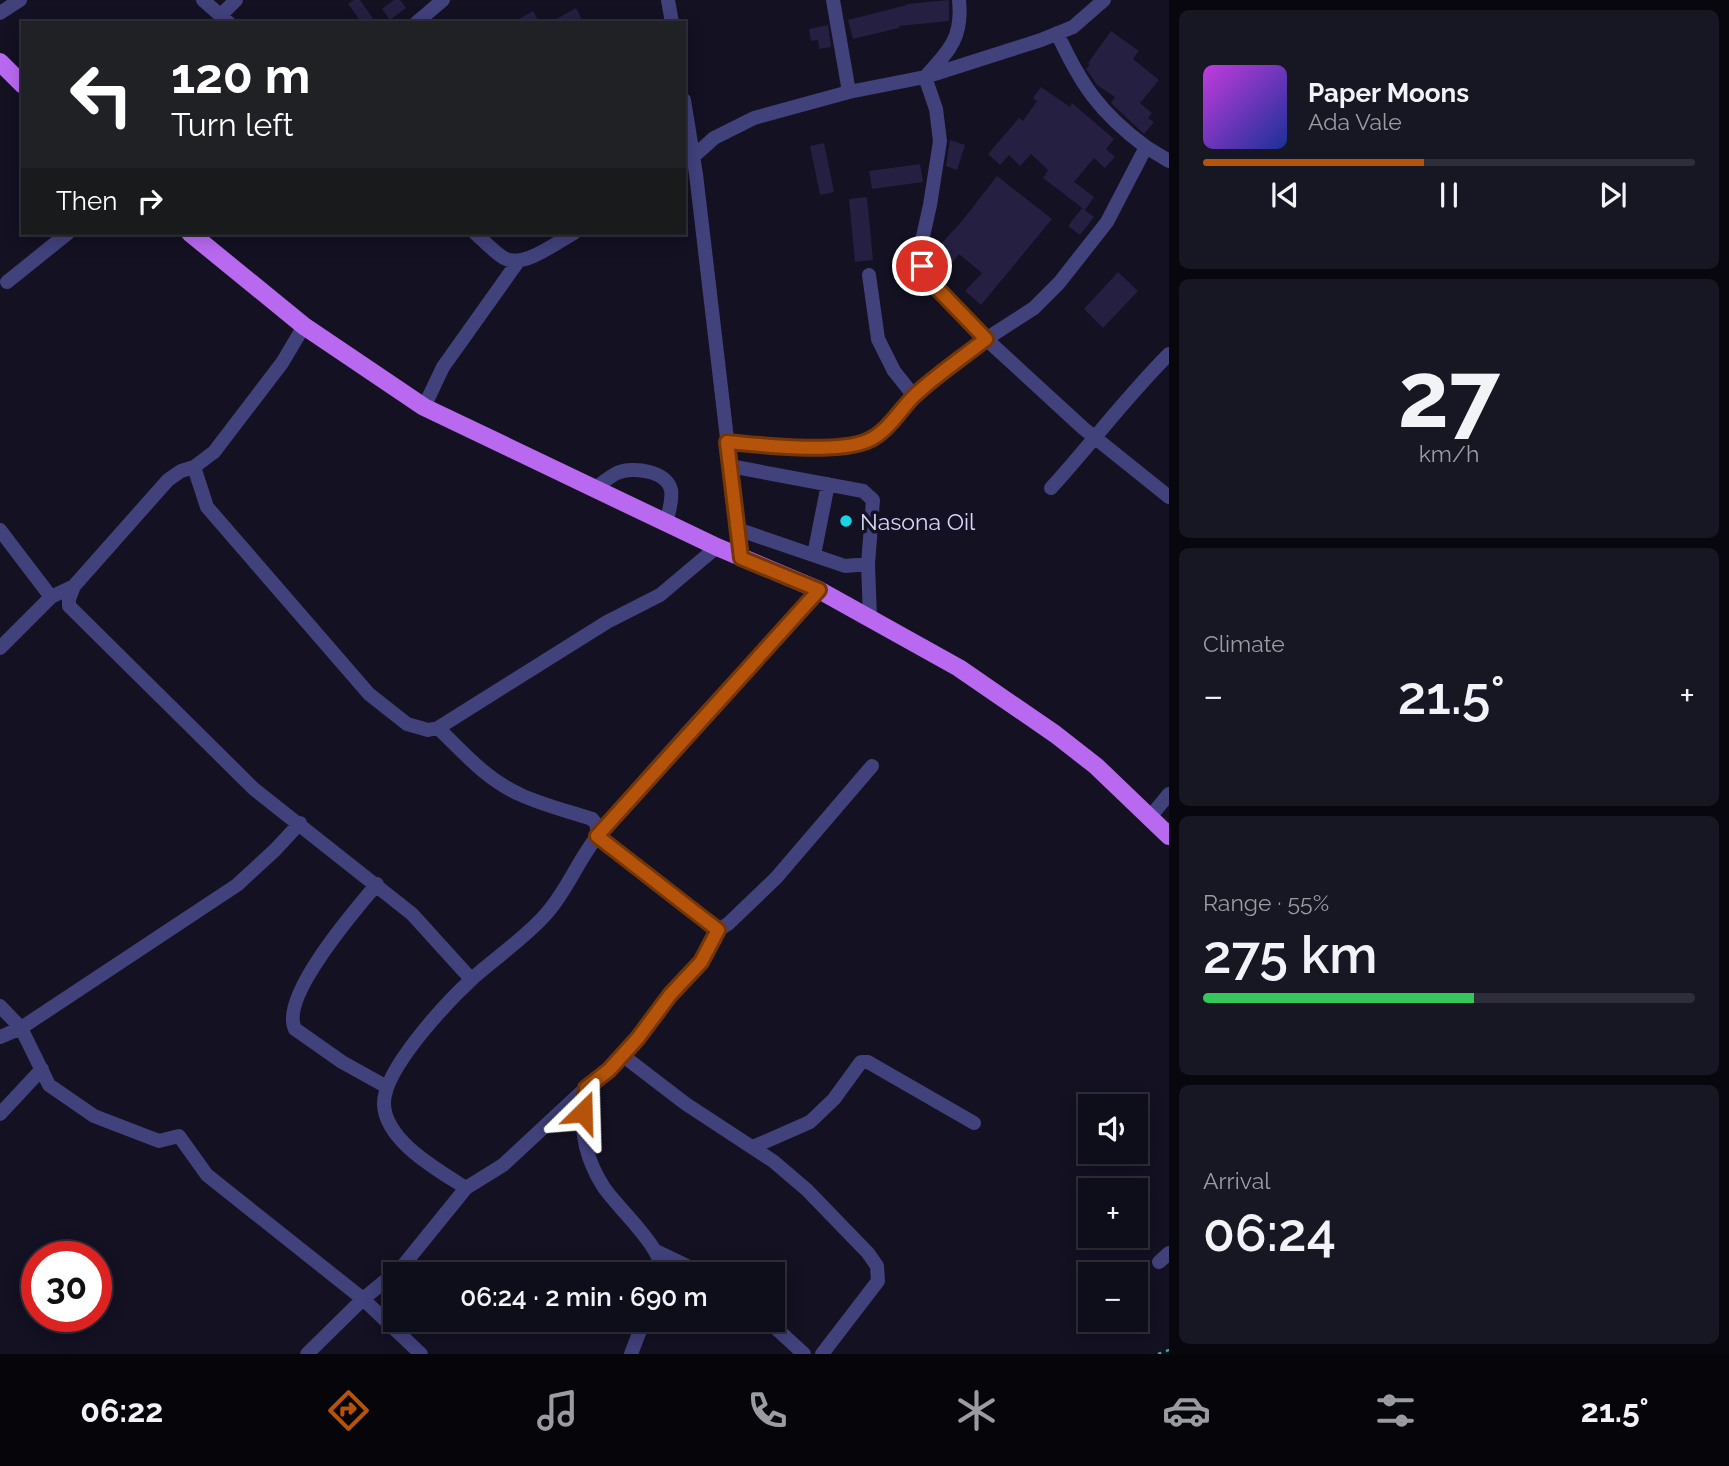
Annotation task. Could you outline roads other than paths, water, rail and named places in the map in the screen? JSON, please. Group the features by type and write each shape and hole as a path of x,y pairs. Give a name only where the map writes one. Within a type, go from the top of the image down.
{"main road":[{"path":"0,62 21,83"},
{"path":"207,239 304,326 424,407 666,524 819,590 959,668 1055,734 1096,766 1169,836"}],"street":[{"path":"0,13 20,0"},
{"path":"203,0 225,19 236,0"},
{"path":"418,21 443,0"},
{"path":"668,0 672,21"},
{"path":"833,0 849,92"},
{"path":"925,77 951,49 958,33 959,0"},
{"path":"693,156 714,138 754,118 849,92 925,77 1073,27 1104,0"},
{"path":"1057,33 1075,74 1097,103 1121,128 1169,161"},
{"path":"925,77 936,109 940,141 920,250 922,266 932,283 986,339 1095,437 1169,498"},
{"path":"686,112 693,156 690,176 741,558"},
{"path":"727,442 772,446 849,446 869,440 890,424 914,396 986,339 1034,308 1059,283 1107,222 1146,147"},
{"path":"7,282 66,235"},
{"path":"477,235 505,259 517,262 570,235"},
{"path":"424,407 443,367 517,262"},
{"path":"869,275 878,339 894,371 914,396"},
{"path":"304,326 282,363 214,452 194,467 181,471 168,480 75,586 68,606 254,789 412,914 471,979"},
{"path":"1051,488 1144,379 1169,354"},
{"path":"730,466 863,491 873,500 868,564 870,618"},
{"path":"194,467 207,507 369,694 407,724 428,730 438,728 607,622 660,594 717,547"},
{"path":"594,489 619,472 641,471 661,476 670,486 672,494 666,524"},
{"path":"814,555 828,484"},
{"path":"737,529 845,566 868,564"},
{"path":"0,530 51,597"},
{"path":"0,648 51,597 75,586"},
{"path":"466,1188 431,1166 395,1134 386,1116 384,1102 387,1087 410,1047 471,979 547,914 597,836 819,590"},
{"path":"438,728 482,771 501,784 519,794 592,819 597,825 597,836"},
{"path":"307,1354 363,1299 402,1267 466,1188 503,1165 609,1070 638,1038 670,995 701,962 718,930 776,878 872,766"},
{"path":"1150,817 1169,794"},
{"path":"0,1037 21,1028 237,885 300,823"},
{"path":"597,836 718,930"},
{"path":"377,884 325,947 294,1006 291,1021 295,1029 342,1062 387,1087"},
{"path":"0,1006 21,1028 49,1085 94,1116 159,1141 179,1136 207,1175 363,1299 421,1354"},
{"path":"622,1055 686,1104 773,1161 807,1189 877,1266 878,1281 822,1354"},
{"path":"753,1147 810,1122 834,1099 861,1062 868,1062 974,1123"},
{"path":"0,1114 42,1069"},
{"path":"586,1088 581,1123 586,1149 603,1187 656,1251 660,1262"},
{"path":"656,1251 679,1262"},
{"path":"631,1354 639,1332"},
{"path":"780,1332 804,1354"}],"place":[{"name":"Nasona Oil","path":"846,521"}]}
